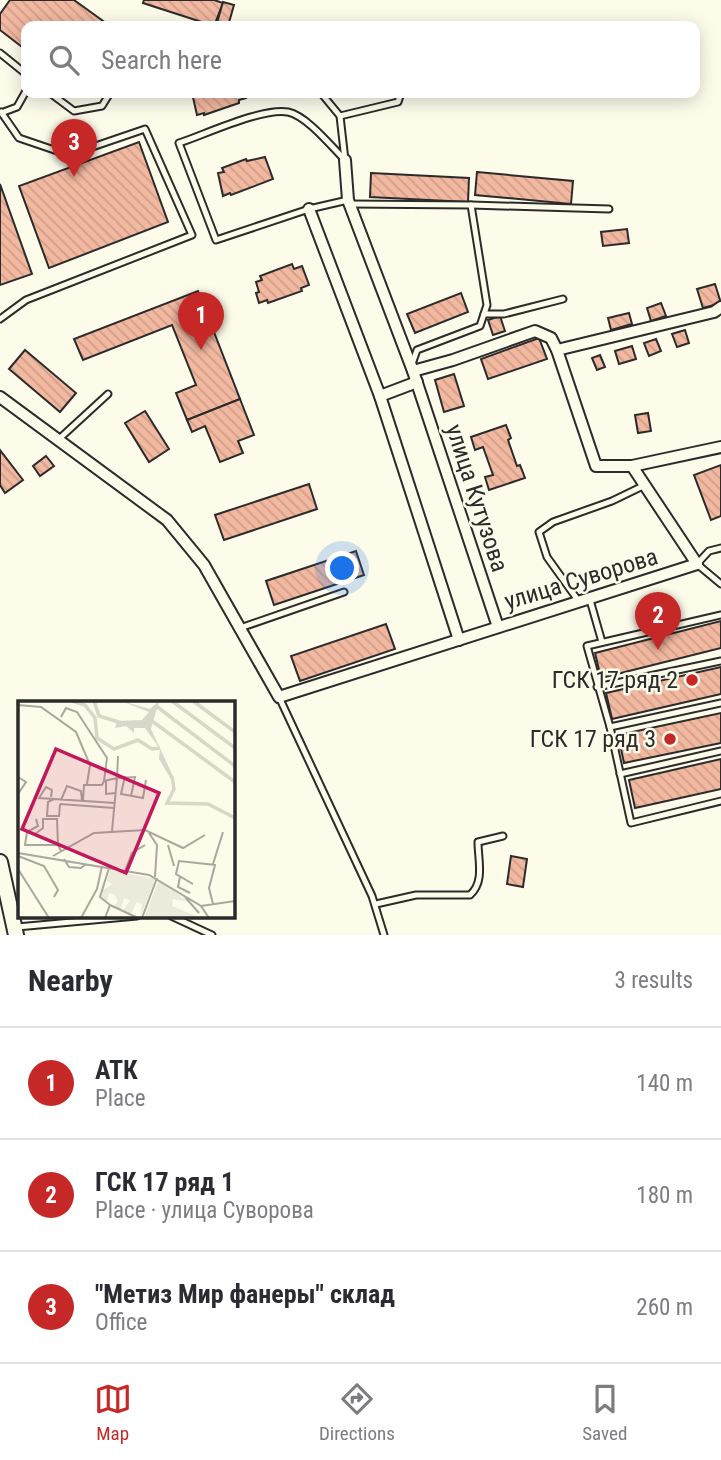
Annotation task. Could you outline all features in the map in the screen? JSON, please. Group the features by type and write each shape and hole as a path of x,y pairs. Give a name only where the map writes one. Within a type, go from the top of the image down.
{"street":[{"name":"улица Кутузова","path":"345,160 348,202 412,369 498,626"},
{"path":"309,209 380,396 459,640"},
{"path":"557,350 714,312 721,307"},
{"path":"412,369 453,360 535,331 551,338 557,350 596,466 632,466 721,447"},
{"path":"380,396 416,382"},
{"path":"0,397 167,520 204,565 279,697"},
{"name":"улица Суворова","path":"279,697 697,565 632,466"},
{"path":"0,862 15,931"}],"lane":[{"path":"0,53 21,70"},
{"path":"0,318 26,300 192,235 145,129 69,155 19,138 1,113 16,107 22,98"},
{"path":"57,98 74,111 102,106 107,98"},
{"path":"325,98 340,116 345,160"},
{"path":"340,116 398,102 399,98"},
{"path":"345,160 310,125 289,112 266,113 179,143 216,240 309,209 348,202 609,209"},
{"path":"412,369 417,350 480,326 487,305 471,205"},
{"path":"484,314 504,314 563,299"},
{"path":"59,439 108,394"},
{"path":"602,642 585,601 547,557 538,532 553,522 612,502 645,485"},
{"path":"721,548 709,551 697,565 721,584"},
{"path":"240,628 344,592"},
{"path":"721,615 587,646 610,727 631,823 721,801"},
{"path":"597,687 721,661"},
{"path":"279,697 376,904 384,935"},
{"path":"610,727 721,703"},
{"path":"620,774 721,751"},
{"path":"376,904 416,895 470,895 479,882 478,842 503,836"},
{"path":"15,931 121,918"},
{"path":"175,918 212,935"}],"building":[{"path":"10,0 74,0 103,21 21,21 21,46 0,30 0,14"},
{"path":"144,0 214,0 223,3 216,21 199,21 143,3"},
{"path":"223,2 234,5 229,21 217,21"},
{"path":"193,98 246,98 239,100 239,103 197,115"},
{"path":"139,142 168,222 49,268 19,186"},
{"path":"265,157 273,179 223,196 218,173 224,172 222,168 246,159"},
{"path":"477,172 573,181 571,204 475,195"},
{"path":"371,173 469,178 468,202 370,197"},
{"path":"0,184 32,274 0,285"},
{"path":"627,229 629,243 603,246 601,232"},
{"path":"292,264 294,269 302,266 309,285 301,288 302,291 268,303 267,300 259,303 256,282 262,280 260,276"},
{"path":"715,284 721,303 703,308 697,289"},
{"path":"198,291 240,399 187,420 176,393 196,385 172,325 83,360 74,339"},
{"path":"461,293 468,312 415,333 407,314"},
{"path":"661,303 666,316 651,321 647,308"},
{"path":"629,313 632,324 611,330 608,318"},
{"path":"500,316 505,331 493,335 488,320"},
{"path":"685,330 689,343 677,347 672,334"},
{"path":"539,338 547,359 488,379 481,359"},
{"path":"656,339 661,351 649,356 644,343"},
{"path":"632,346 636,359 619,364 615,351"},
{"path":"25,350 76,393 60,412 9,369"},
{"path":"600,355 605,367 597,370 592,358"},
{"path":"454,374 464,406 444,412 435,380"},
{"path":"240,399 254,435 238,441 243,453 220,462 205,426 192,432 187,420"},
{"path":"145,411 169,449 149,462 125,423"},
{"path":"648,413 651,431 638,433 635,415"},
{"path":"506,425 517,466 520,465 525,478 489,490 485,477 493,475 483,447 475,450 471,437"},
{"path":"0,450 23,480 5,493 0,485"},
{"path":"46,456 54,466 40,476 33,466"},
{"path":"721,465 721,516 711,520 694,475"},
{"path":"309,484 317,509 224,540 215,515"},
{"path":"356,551 364,575 274,605 266,581"},
{"path":"721,621 721,648 601,678 595,653"},
{"path":"386,624 395,649 300,681 291,656"},
{"name":"ГСК 17 ряд 2","path":"721,667 721,694 612,719 606,693"},
{"name":"ГСК 17 ряд 3","path":"721,713 721,743 624,763 618,735"},
{"path":"721,759 721,789 635,808 629,780"},
{"path":"511,856 527,859 523,887 507,884"}],"place":[{"name":"\"Метиз Мир фанеры\" склад","path":"74,177"},
{"name":"АТК","path":"201,350"},
{"name":"ГСК 17 ряд 1","path":"658,650"},
{"name":"ГСК 17 ряд 2","path":"692,680"},
{"name":"ГСК 17 ряд 3","path":"670,739"}]}
